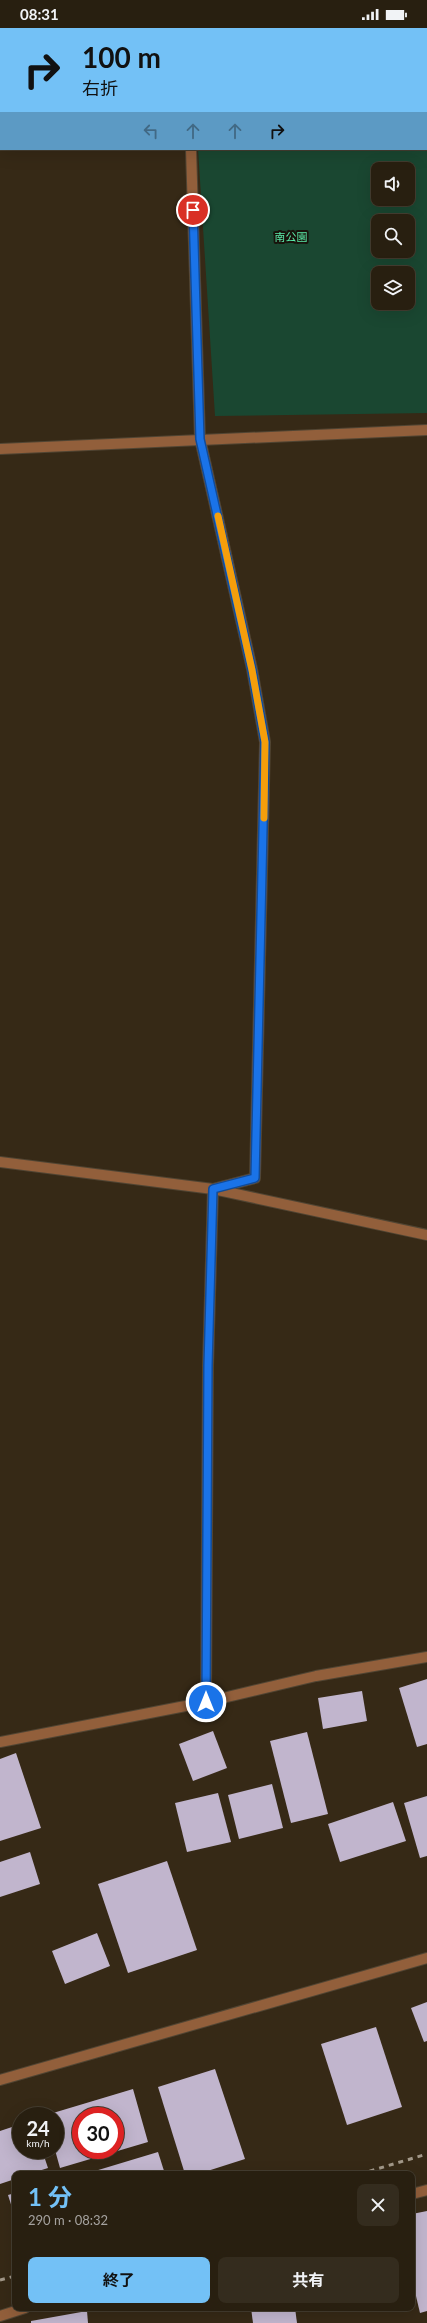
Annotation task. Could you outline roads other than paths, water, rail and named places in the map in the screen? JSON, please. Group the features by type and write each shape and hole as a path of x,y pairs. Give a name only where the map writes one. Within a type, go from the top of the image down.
{"street":[{"path":"191,150 200,439 252,670 265,742 255,1178 213,1189"},
{"path":"0,449 427,430"},
{"path":"0,1162 213,1189 427,1235"},
{"path":"206,1702 208,1366 213,1189"},
{"path":"0,1742 206,1702 316,1676 427,1657"},
{"path":"0,2080 427,1958"},
{"path":"415,2193 427,2190"},
{"path":"0,2316 16,2311"}],"railway":[{"path":"370,2171 427,2154"},
{"path":"0,2280 12,2277"}],"park label":[{"name":"南公園","path":"291,236"}]}
